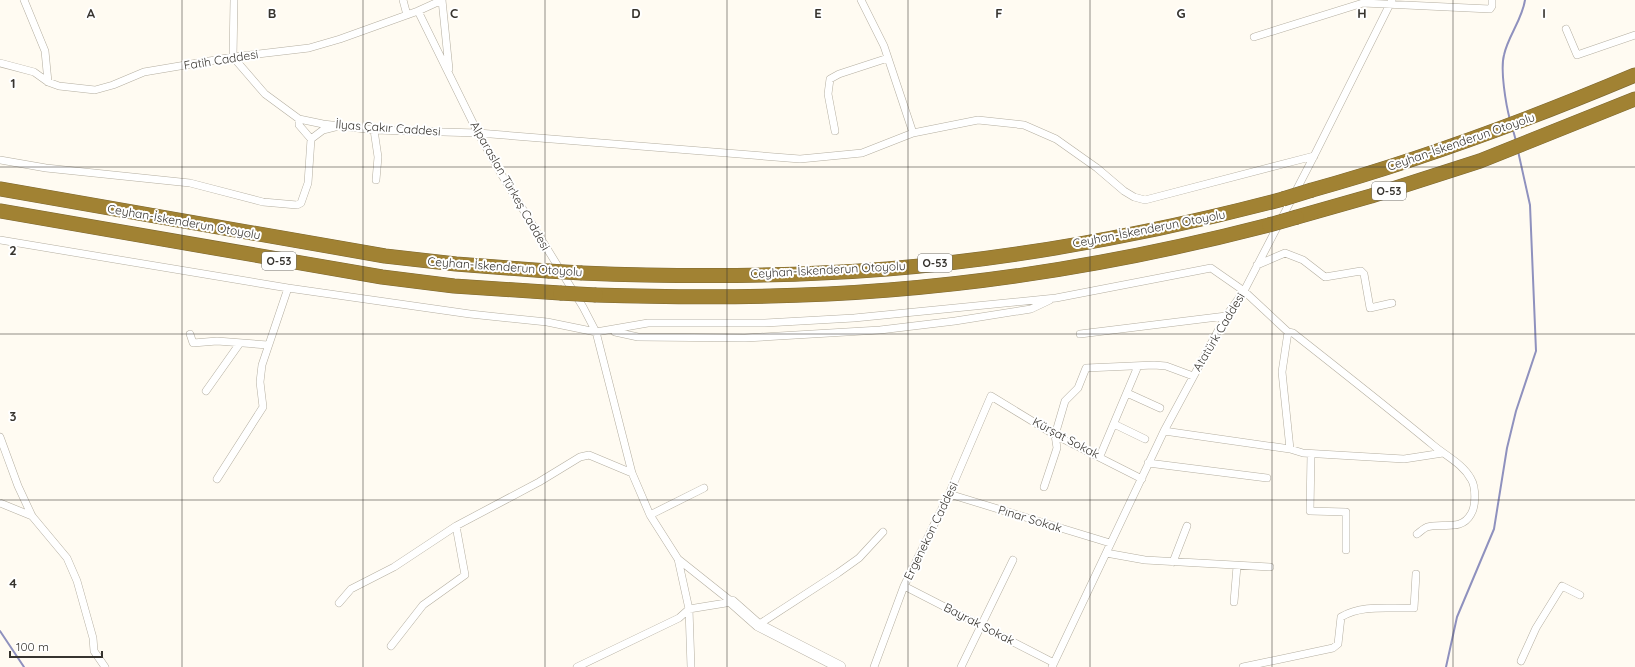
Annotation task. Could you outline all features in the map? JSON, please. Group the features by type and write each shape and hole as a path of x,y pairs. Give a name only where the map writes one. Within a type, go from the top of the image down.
{"highway":[{"name":"Ceyhan-İskenderun Otoyolu","path":"0,189 370,254 456,264 548,271 657,276 718,276 888,268 972,259 1062,246 1225,214 1365,176 1473,140 1558,108 1635,75"},
{"name":"Ceyhan-İskenderun Otoyolu","path":"0,211 382,277 454,286 596,295 718,297 890,290 1066,268 1230,235 1371,196 1480,161 1566,128 1635,99"}],"street":[{"path":"24,0 45,51 48,82"},
{"path":"0,160 46,168 190,183 263,202 291,206 301,203 308,183 311,139 299,124 299,119 265,94 233,57 234,0"},
{"path":"403,0 407,15"},
{"path":"442,0 449,75"},
{"name":"Fatih Caddesi","path":"0,63 34,72 48,82 59,86 95,90 113,85 144,72 233,57 309,48 340,39 407,15 442,0"},
{"path":"861,0 884,46 913,134"},
{"path":"1254,37 1363,3 1392,2 1490,9 1492,6 1492,0"},
{"name":"Atatürk Caddesi","path":"1053,665 1164,431 1226,316 1244,291 1392,2"},
{"name":"Alparaslan Türkeş Caddesi","path":"418,11 478,133 583,307 596,332 632,473 650,515 678,559"},
{"path":"1566,29 1577,55 1635,34"},
{"path":"835,131 828,94 830,79 839,74 888,58"},
{"name":"İlyas Çakır Caddesi","path":"299,119 374,130 478,133 800,159 862,153 913,134 978,120 1024,125 1056,139 1134,197 1145,200 1314,156"},
{"path":"311,139 324,130 339,126"},
{"path":"374,130 378,157 376,180"},
{"path":"0,240 288,288 470,314 547,322 596,332 648,323 765,323 854,318 1056,298 1211,268 1244,291 1288,332 1293,333 1460,465 1472,479 1475,490 1472,513 1466,521 1458,526 1427,527 1417,534"},
{"path":"1257,265 1285,253 1303,260 1325,277 1361,271 1364,274 1370,308 1392,303"},
{"path":"217,479 263,407 260,382 262,365 288,288"},
{"path":"609,330 638,337 722,336 745,338 880,330 955,321 1032,309 1056,298"},
{"path":"1080,334 1226,316"},
{"path":"1288,332 1282,372 1290,449"},
{"path":"190,334 193,343 217,341 268,345"},
{"path":"206,391 240,343"},
{"path":"1100,456 1138,366"},
{"path":"1044,487 1057,448 1055,435 1065,401 1078,388 1086,368 1166,366 1193,376"},
{"path":"1127,393 1160,408"},
{"name":"Kürşat Sokak","path":"991,396 1055,435 1142,478"},
{"name":"Ergenekon Caddesi","path":"874,667 904,586 950,494 991,396"},
{"path":"1114,424 1145,439"},
{"path":"1164,431 1290,449 1311,454 1404,459 1443,453"},
{"path":"0,437 18,486 32,516 67,558 77,582 93,638 94,650 105,667"},
{"path":"1311,454 1310,511 1346,512 1346,550"},
{"path":"339,603 352,589 394,566 456,526 539,482 580,457 589,455 632,473"},
{"path":"1148,463 1267,478"},
{"path":"650,515 704,488"},
{"name":"Pınar Sokak","path":"950,494 1110,543"},
{"path":"0,503 32,516"},
{"path":"391,646 423,605 465,576 456,526"},
{"path":"1173,562 1187,526"},
{"path":"758,625 838,574 858,558 883,532"},
{"path":"1106,553 1145,560 1270,567"},
{"path":"678,559 758,625 840,667"},
{"path":"678,559 689,609 691,667"},
{"path":"961,667 1013,560"},
{"path":"1234,602 1237,566"},
{"path":"1243,667 1333,648 1338,644 1341,617 1350,611 1364,608 1414,608 1416,574"},
{"name":"Bayrak Sokak","path":"904,586 1053,665"},
{"path":"1521,661 1536,628 1562,586 1580,595"},
{"path":"577,667 679,618 689,609 732,602"}],"waterway":[{"path":"1510,120 1504,88 1503,61 1506,48 1521,14 1525,0"},
{"path":"1513,130 1516,141"},
{"path":"1446,667 1457,617 1494,529 1507,448 1516,411 1536,351 1530,205 1518,151"},
{"path":"0,631 24,667"}]}
